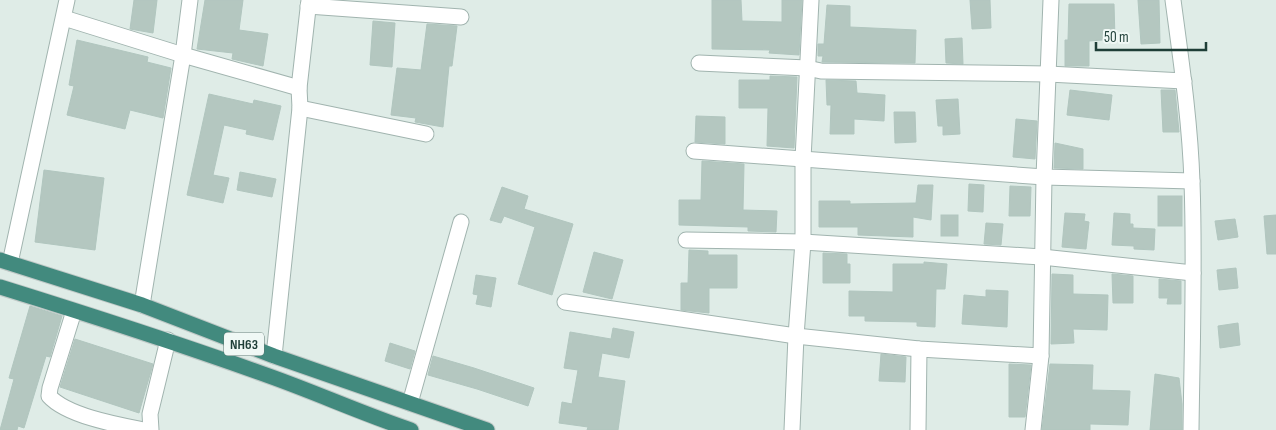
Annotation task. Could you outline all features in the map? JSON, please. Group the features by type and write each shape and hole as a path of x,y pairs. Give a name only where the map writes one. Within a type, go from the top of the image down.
{"highway":[{"name":"NH63","path":"5,262 142,305 274,356 487,430"},
{"name":"NH63","path":"1,291 168,340 272,376 411,430"}],"street":[{"path":"5,262 67,0"},
{"path":"142,305 183,55 190,0"},
{"path":"792,430 803,242 803,159 811,0"},
{"path":"1033,430 1041,356 1044,177 1051,0"},
{"path":"1173,0 1184,81 1192,181 1192,430"},
{"path":"274,356 300,108 299,88 309,3 461,17"},
{"path":"64,18 299,88"},
{"path":"698,63 807,68 821,71 1048,74 1184,81"},
{"path":"300,108 426,134"},
{"path":"694,151 1044,177 1192,181"},
{"path":"410,403 461,222"},
{"path":"686,240 803,242 1042,257 1193,273"},
{"path":"565,302 796,336 919,349 1041,356"},
{"path":"74,311 48,392 49,396 92,425 144,430"},
{"path":"150,430 150,414 168,340"},
{"path":"918,430 919,349"}],"building":[{"path":"134,0 157,0 153,33 130,29"},
{"path":"205,0 243,0 239,30 268,34 263,66 232,59 233,53 197,49"},
{"path":"712,0 741,0 742,21 782,22 782,0 802,0 799,55 769,53 770,50 712,49"},
{"path":"970,0 990,0 991,28 972,29"},
{"path":"1138,0 1159,0 1160,43 1141,44"},
{"path":"1069,4 1114,4 1115,39 1089,41 1089,66 1065,66 1065,40 1068,40"},
{"path":"827,5 850,6 850,27 916,30 915,63 822,62 823,56 818,56 818,44 824,44"},
{"path":"373,21 395,23 392,67 370,65"},
{"path":"427,24 457,26 452,66 449,66 443,127 415,122 416,118 391,115 397,68 421,70"},
{"path":"962,38 963,64 946,63 945,39"},
{"path":"77,40 148,57 147,62 171,68 163,118 130,110 125,129 67,115 74,86 69,85"},
{"path":"770,76 797,77 794,148 767,146 768,108 739,108 739,80 770,80"},
{"path":"826,80 856,81 857,93 885,95 884,121 854,119 854,134 830,134 831,105 827,105"},
{"path":"1070,90 1112,95 1109,120 1067,115"},
{"path":"1161,90 1175,90 1179,132 1163,132"},
{"path":"209,94 253,104 254,100 281,106 273,140 246,134 247,130 224,125 213,175 229,178 223,203 187,195"},
{"path":"958,99 960,134 943,135 943,126 938,126 936,100"},
{"path":"894,112 915,112 916,142 895,143"},
{"path":"696,116 725,117 725,144 695,142"},
{"path":"1016,119 1037,121 1035,159 1013,157"},
{"path":"1055,143 1083,149 1083,169 1054,168"},
{"path":"702,161 744,164 743,210 777,211 776,232 748,231 748,227 679,225 679,200 701,200"},
{"path":"44,170 104,178 95,250 35,242"},
{"path":"240,172 276,179 272,197 237,190"},
{"path":"969,184 984,185 983,212 968,211"},
{"path":"918,185 933,185 931,220 913,217 913,237 858,235 858,227 819,227 819,201 850,201 850,204 916,203"},
{"path":"1010,186 1031,187 1030,216 1009,216"},
{"path":"502,187 528,196 524,209 573,224 552,295 518,284 535,227 504,216 501,223 490,220"},
{"path":"1158,196 1182,196 1182,226 1158,226"},
{"path":"1065,213 1085,214 1084,221 1089,222 1086,249 1062,247"},
{"path":"1114,213 1130,214 1130,224 1133,224 1133,228 1155,229 1154,250 1134,249 1134,246 1112,245"},
{"path":"941,215 958,215 958,236 941,236"},
{"path":"1276,215 1276,254 1267,254 1264,216"},
{"path":"1235,219 1238,237 1218,240 1215,221"},
{"path":"986,223 1003,224 1001,245 984,244"},
{"path":"689,250 708,251 708,255 737,255 737,288 709,288 709,313 681,310 681,283 688,283"},
{"path":"594,252 623,260 612,299 583,292"},
{"path":"823,253 847,254 847,264 850,264 850,283 823,283"},
{"path":"924,262 947,264 945,289 936,289 935,327 917,326 917,322 865,321 865,316 849,316 849,291 893,292 893,264 924,264"},
{"path":"1236,268 1238,288 1219,290 1217,270"},
{"path":"1052,274 1073,275 1073,294 1108,295 1107,330 1073,329 1074,343 1051,344"},
{"path":"1112,274 1133,276 1133,303 1113,303"},
{"path":"476,275 496,278 491,307 476,304 478,295 473,294"},
{"path":"1159,279 1181,281 1181,304 1167,304 1168,298 1159,298"},
{"path":"986,290 1008,291 1007,327 962,324 964,295 986,297"},
{"path":"30,306 62,316 50,357 46,356 24,428 18,426 17,430 0,430 14,379 9,378"},
{"path":"1238,323 1240,345 1220,348 1218,326"},
{"path":"613,328 634,332 629,358 602,353 598,377 625,381 618,430 587,430 588,427 559,423 562,402 572,404 578,370 564,368 570,332 611,339"},
{"path":"75,339 153,364 139,413 60,387"},
{"path":"390,343 415,351 410,369 385,361"},
{"path":"881,354 906,357 905,382 879,381"},
{"path":"433,356 534,388 528,406 428,375"},
{"path":"1009,364 1031,365 1025,417 1009,417"},
{"path":"1050,364 1093,365 1092,390 1130,391 1128,425 1090,424 1090,430 1042,430"},
{"path":"1155,374 1179,378 1182,430 1150,430"}]}
